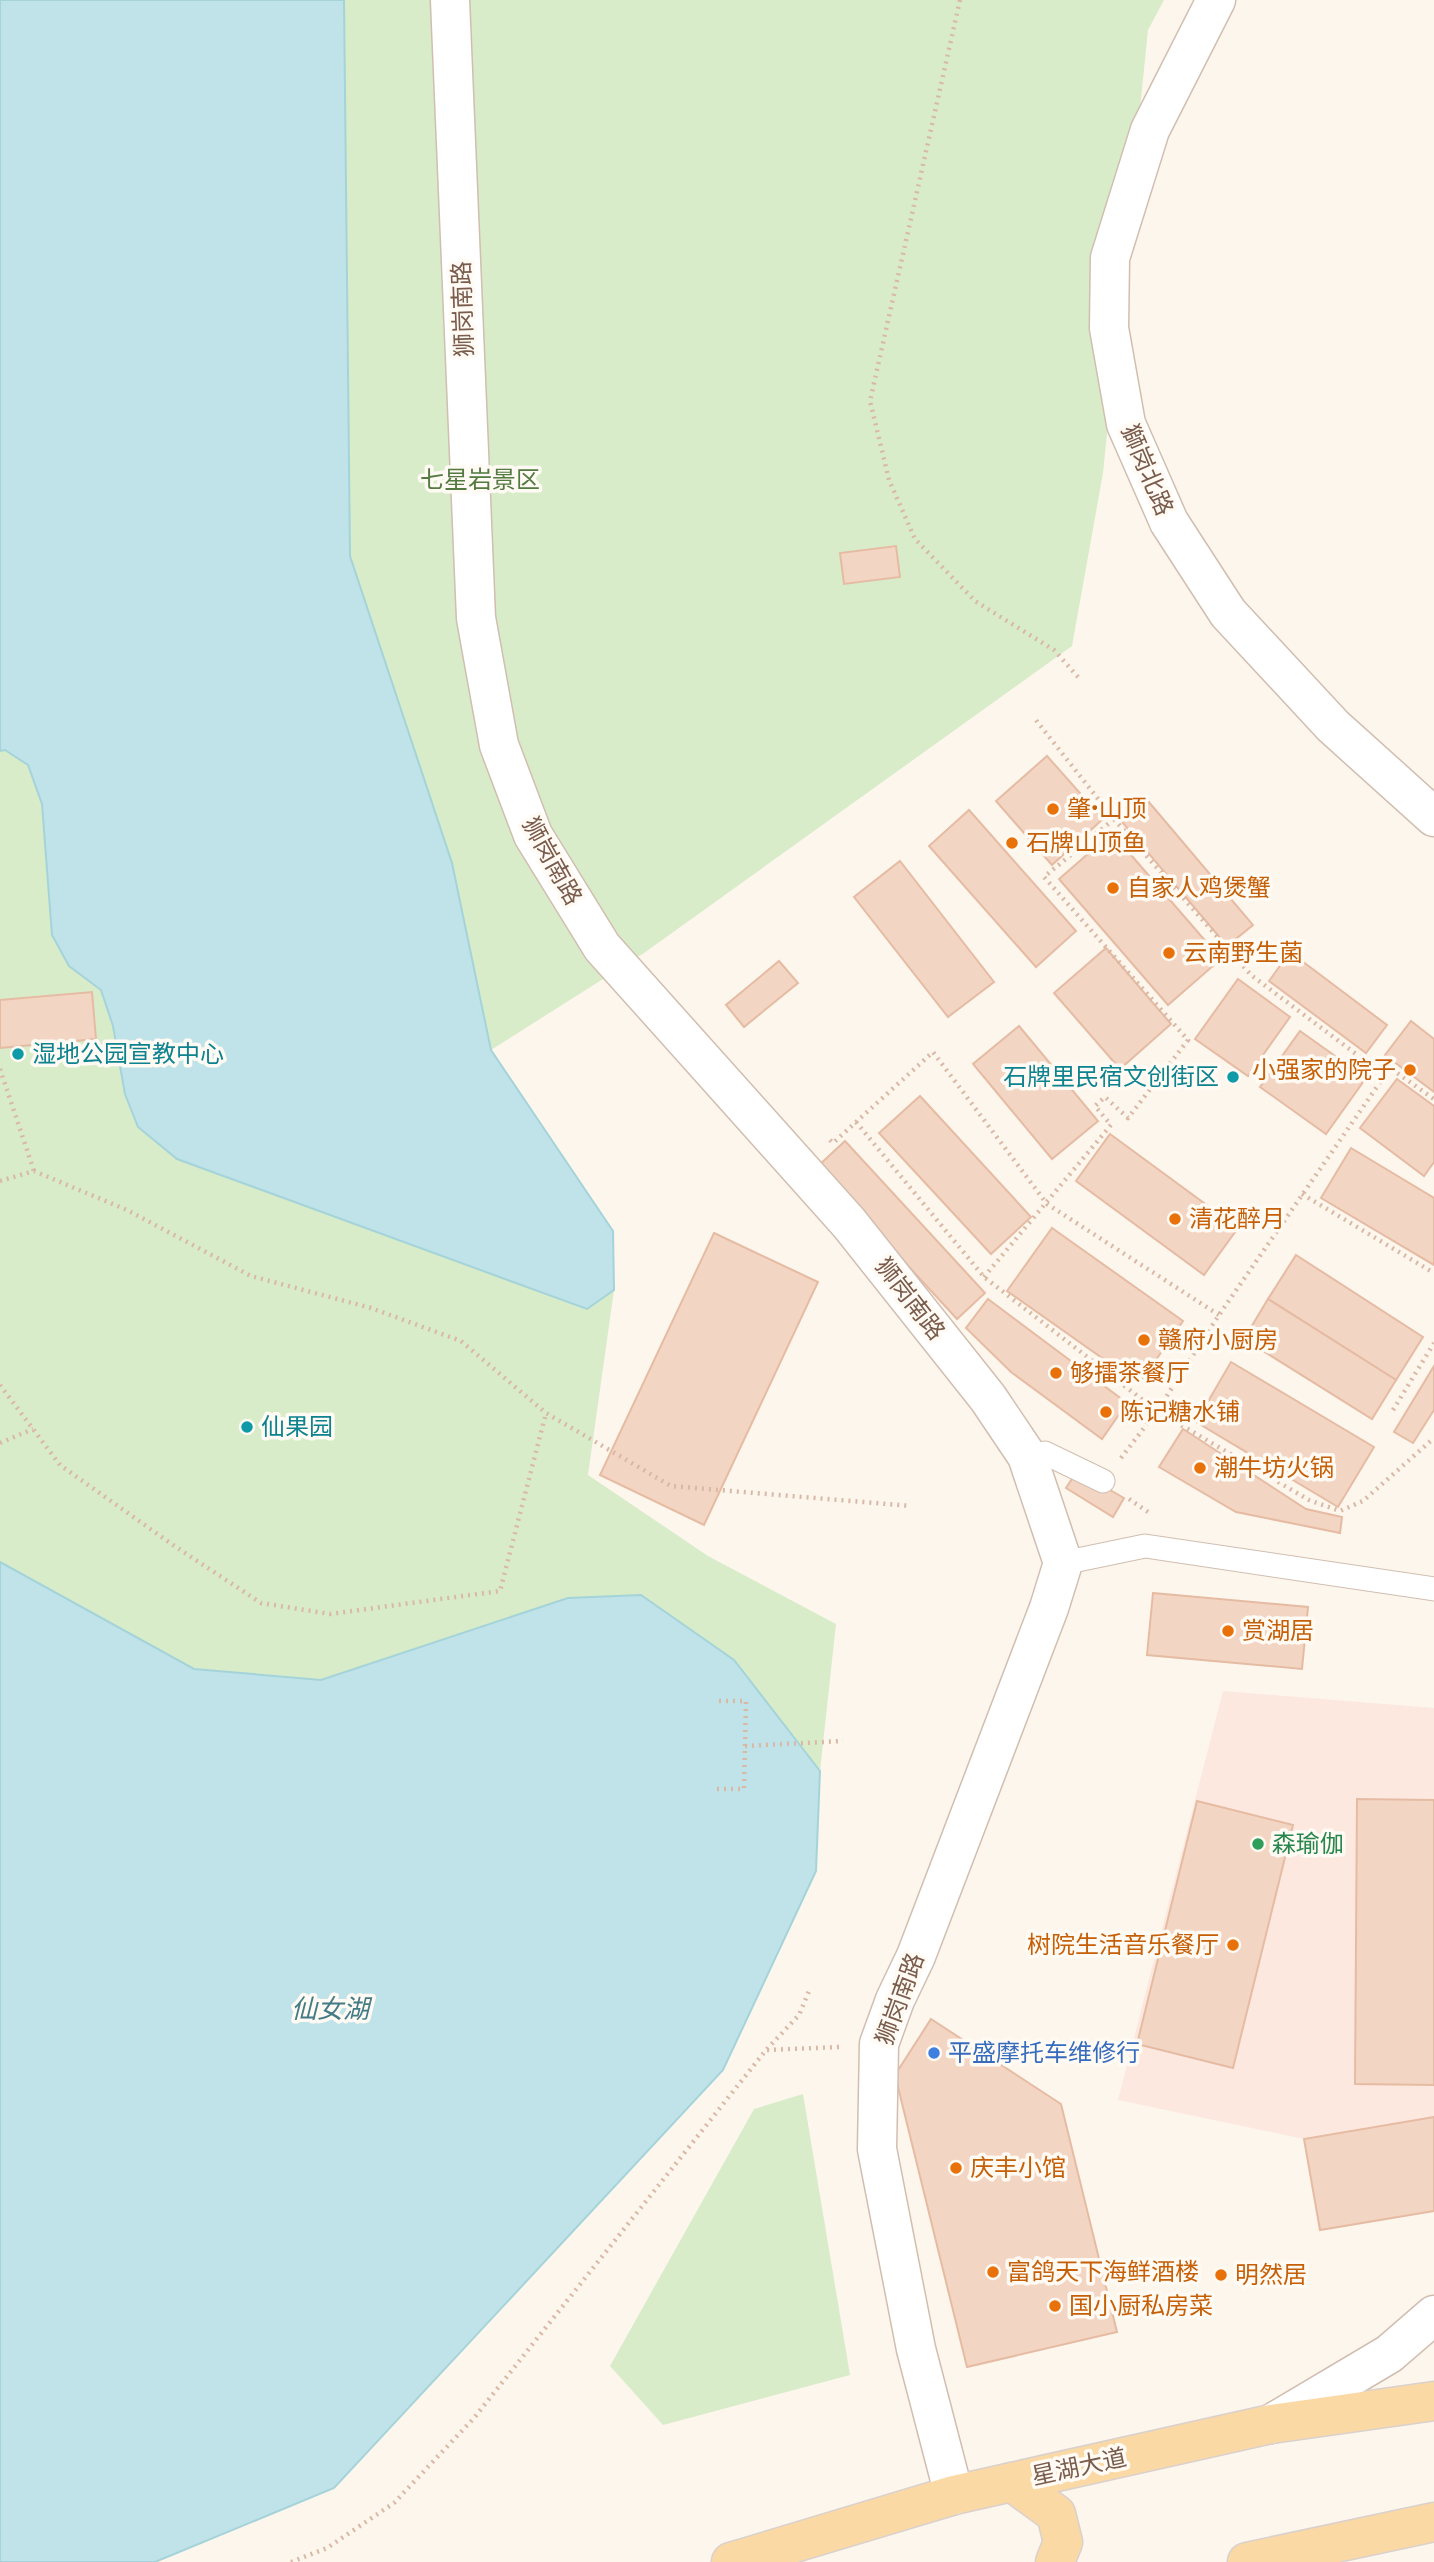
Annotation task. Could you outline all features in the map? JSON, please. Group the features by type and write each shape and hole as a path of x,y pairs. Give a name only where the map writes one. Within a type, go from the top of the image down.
{"main road":[{"name":"星湖大道","path":"731,2562 954,2495 1271,2424 1434,2401"},
{"path":"1012,2482 1056,2514 1063,2542 1055,2562"},
{"path":"1247,2562 1434,2522"}],"street":[{"name":"狮岗南路","path":"450,0 476,618 499,745 533,835 602,947 849,1223 988,1398 1027,1456 1063,1563 1049,1608 916,1956 895,2000 879,2044 877,2149 916,2349 954,2495"},
{"name":"獅岗北路","path":"1216,0 1150,130 1111,258 1109,328 1126,424 1169,522 1228,613 1333,726 1434,817"},
{"path":"1271,2424 1389,2354 1434,2315"}],"lane":[{"path":"1027,1456 1045,1453 1103,1481"},
{"path":"1063,1563 1145,1546 1434,1589"}],"path":[{"path":"960,0 870,401 889,480 915,539 975,601 1054,650 1079,678"},
{"path":"1035,719 1114,819 1251,975 1384,1076"},
{"path":"984,1277 1047,1205 1111,1125 1095,1105 1105,1097 1128,1118 1188,1040 1044,877 1114,819"},
{"path":"833,1143 933,1052 1047,1205 1219,1315"},
{"path":"1145,1546 1155,1517 1103,1481 1157,1411 1219,1315 1390,1068 1434,1099"},
{"path":"0,1069 34,1171"},
{"path":"856,1122 984,1277 1157,1411 1309,1500 1340,1511 1363,1501 1434,1438"},
{"path":"0,1181 34,1171 127,1210 251,1276 371,1308 461,1341 546,1413 671,1486 911,1506"},
{"path":"1302,1194 1434,1273"},
{"path":"1393,1410 1433,1346"},
{"path":"0,1385 60,1465 173,1545 261,1603 330,1614 500,1591 546,1413"},
{"path":"0,1443 33,1429"},
{"path":"717,1788 744,1789 745,1746 746,1701 719,1700"},
{"path":"745,1746 844,1741"},
{"path":"291,2562 327,2548 394,2503 474,2418 766,2050 799,2015 809,1991"},
{"path":"766,2050 807,2050 879,2044"}],"shaded area":[{"path":"1223,1691 1434,1708 1434,2117 1304,2139 1118,2100"}],"green space":[{"name":"七星岩景区","path":"0,0 1164,0 1148,30 1103,473 1072,646 644,953 491,1050 613,1231 614,1290 588,1475 708,1556 836,1624 820,1771 816,1871 723,2070 334,2488 155,2562 0,2562"},
{"path":"803,2094 850,2375 663,2425 610,2366 754,2109"}],"water":[{"path":"0,0 344,0 350,556 452,863 491,1050 613,1231 614,1290 587,1309 177,1159 138,1127 125,1094 113,1026 101,990 69,966 52,935 42,804 28,765 5,750 0,751"},
{"name":"仙女湖","path":"0,1562 194,1669 321,1680 568,1598 641,1595 734,1660 820,1771 816,1871 723,2070 334,2488 155,2562 0,2562"}],"building":[{"path":"896,546 900,577 844,584 840,553"},
{"path":"1047,756 1103,819 1052,865 996,801"},
{"path":"1148,801 1253,925 1227,946 1122,822"},
{"path":"969,810 1076,931 1036,967 929,846"},
{"path":"1112,833 1221,959 1168,1005 1059,879"},
{"path":"900,861 994,982 948,1017 854,897"},
{"path":"1106,948 1171,1024 1120,1069 1054,993"},
{"path":"1290,952 1387,1025 1366,1053 1269,981"},
{"path":"779,961 798,983 744,1027 726,1005"},
{"path":"1238,979 1290,1017 1248,1076 1195,1039"},
{"path":"92,992 96,1039 0,1048 0,1000"},
{"path":"1411,1021 1434,1039 1434,1092 1385,1055"},
{"path":"1019,1026 1098,1121 1052,1159 973,1064"},
{"path":"1300,1031 1366,1078 1326,1134 1260,1087"},
{"path":"1397,1079 1434,1106 1434,1162 1424,1176 1360,1128"},
{"path":"920,1096 1031,1217 991,1254 879,1133"},
{"path":"1110,1134 1238,1228 1204,1275 1076,1181"},
{"path":"845,1141 985,1293 957,1319 817,1167"},
{"path":"1351,1148 1434,1198 1434,1265 1321,1198"},
{"path":"1052,1228 1183,1321 1139,1384 1007,1291"},
{"path":"714,1233 818,1282 704,1525 600,1475"},
{"path":"1296,1255 1423,1337 1396,1380 1268,1299"},
{"path":"988,1299 1127,1403 1102,1439 1011,1372 966,1328"},
{"path":"1268,1299 1396,1380 1372,1419 1244,1339"},
{"path":"1231,1362 1374,1447 1338,1507 1196,1422"},
{"path":"1434,1366 1434,1410 1413,1443 1394,1432"},
{"path":"1183,1429 1306,1509 1342,1517 1340,1533 1236,1512 1159,1467"},
{"path":"1077,1471 1124,1498 1113,1517 1066,1488"},
{"name":"赏湖居","path":"1153,1593 1308,1607 1302,1669 1147,1655"},
{"path":"1357,1799 1434,1800 1434,2085 1355,2084"},
{"path":"1197,1801 1293,1825 1233,2068 1137,2044"},
{"path":"931,2019 1061,2104 1117,2332 967,2367 895,2075"},
{"path":"1434,2117 1434,2211 1320,2230 1304,2139"}],"place":[{"name":"肇•山顶","path":"1053,809"},
{"name":"石牌山顶鱼","path":"1012,843"},
{"name":"自家人鸡煲蟹","path":"1113,888"},
{"name":"云南野生菌","path":"1169,953"},
{"name":"湿地公园宣教中心","path":"18,1054"},
{"name":"小强家的院子","path":"1410,1070"},
{"name":"石牌里民宿文创街区","path":"1233,1077"},
{"name":"清花醉月","path":"1175,1219"},
{"name":"赣府小厨房","path":"1144,1340"},
{"name":"够擂茶餐厅","path":"1056,1373"},
{"name":"陈记糖水铺","path":"1106,1412"},
{"name":"仙果园","path":"247,1427"},
{"name":"潮牛坊火锅","path":"1200,1468"},
{"name":"赏湖居","path":"1228,1631"},
{"name":"森瑜伽","path":"1258,1844"},
{"name":"树院生活音乐餐厅","path":"1233,1945"},
{"name":"平盛摩托车维修行","path":"934,2053"},
{"name":"庆丰小馆","path":"956,2168"},
{"name":"富鸽天下海鲜酒楼","path":"993,2272"},
{"name":"明然居","path":"1221,2275"},
{"name":"国小厨私房菜","path":"1055,2306"}]}
